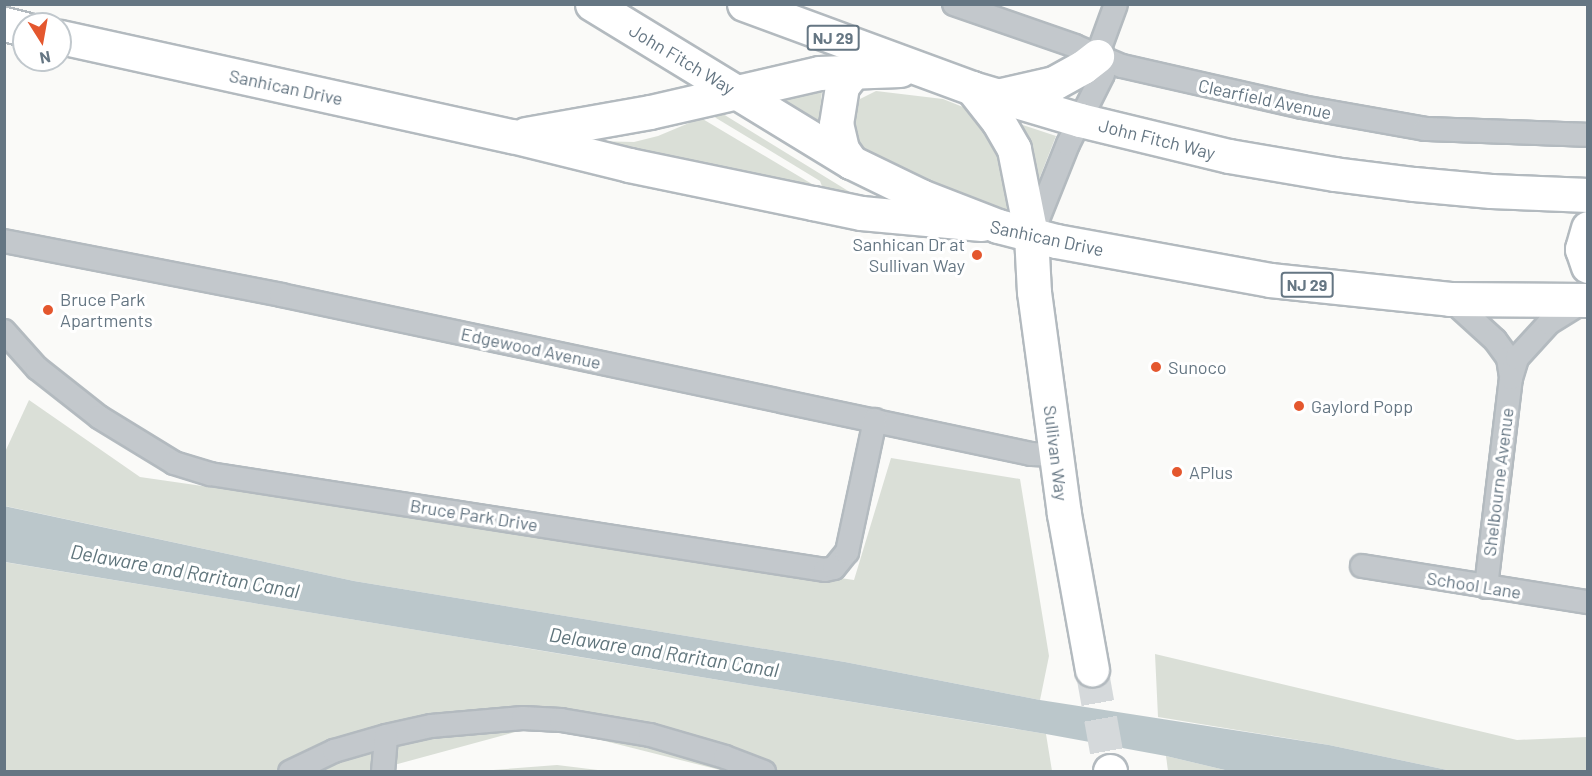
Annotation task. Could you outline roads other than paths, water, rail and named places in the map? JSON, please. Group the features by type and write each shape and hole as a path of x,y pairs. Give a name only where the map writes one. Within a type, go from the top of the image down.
{"main road":[{"name":"John Fitch Way","path":"592,4 851,162 921,196 998,226"},
{"name":"John Fitch Way","path":"744,4 983,92 1080,120 1229,156 1334,174 1491,191 1587,195"},
{"name":"Sanhican Drive","path":"72,40 512,136 629,165 861,213 998,226 1031,235 1270,280 1450,298 1587,300"},
{"path":"983,92 1021,92 1054,83 1083,68 1098,56"},
{"name":"Sanhican Drive","path":"512,136 639,114 819,74 854,71 923,71"},
{"path":"851,162 842,148 836,124 842,86 854,71"},
{"name":"Sullivan Way","path":"983,92 1014,149 1031,235 1034,292 1056,455 1092,670"},
{"path":"1587,228 1582,249 1587,266"}],"street":[{"name":"Clearfield Avenue","path":"954,4 1137,70 1370,121 1425,129 1587,135"},
{"path":"1031,235 1080,120 1103,74 1098,56 1116,4"},
{"name":"Edgewood Avenue","path":"4,241 281,295 1031,454 1056,455"},
{"name":"Shelbourne Avenue","path":"1450,298 1495,340 1508,358 1511,378"},
{"name":"Shelbourne Avenue","path":"1486,587 1511,378 1517,358 1549,323 1587,300"},
{"name":"Bruce Park Drive","path":"4,331 38,368 99,417 174,463 210,474 825,570 834,568 847,552 875,420"},
{"name":"School Lane","path":"1362,566 1587,602"},
{"path":"290,771 334,751 386,736 431,726 523,718 561,720 650,735 764,771"},
{"path":"383,771 386,736"}],"water":[{"name":"Delaware and Raritan Canal","path":"4,506 354,581 845,662 1040,700 1329,745 1452,771 1229,771 1166,756 1046,734 5,562"}],"tunnel":[{"path":"1092,670 1110,771"}],"place":[{"name":"Sanhican Dr at Sullivan Way","path":"977,255"},
{"name":"Bruce Park Apartments","path":"48,310"},
{"name":"Sunoco","path":"1156,367"},
{"name":"Gaylord Popp","path":"1299,406"},
{"name":"APlus","path":"1177,472"}]}
